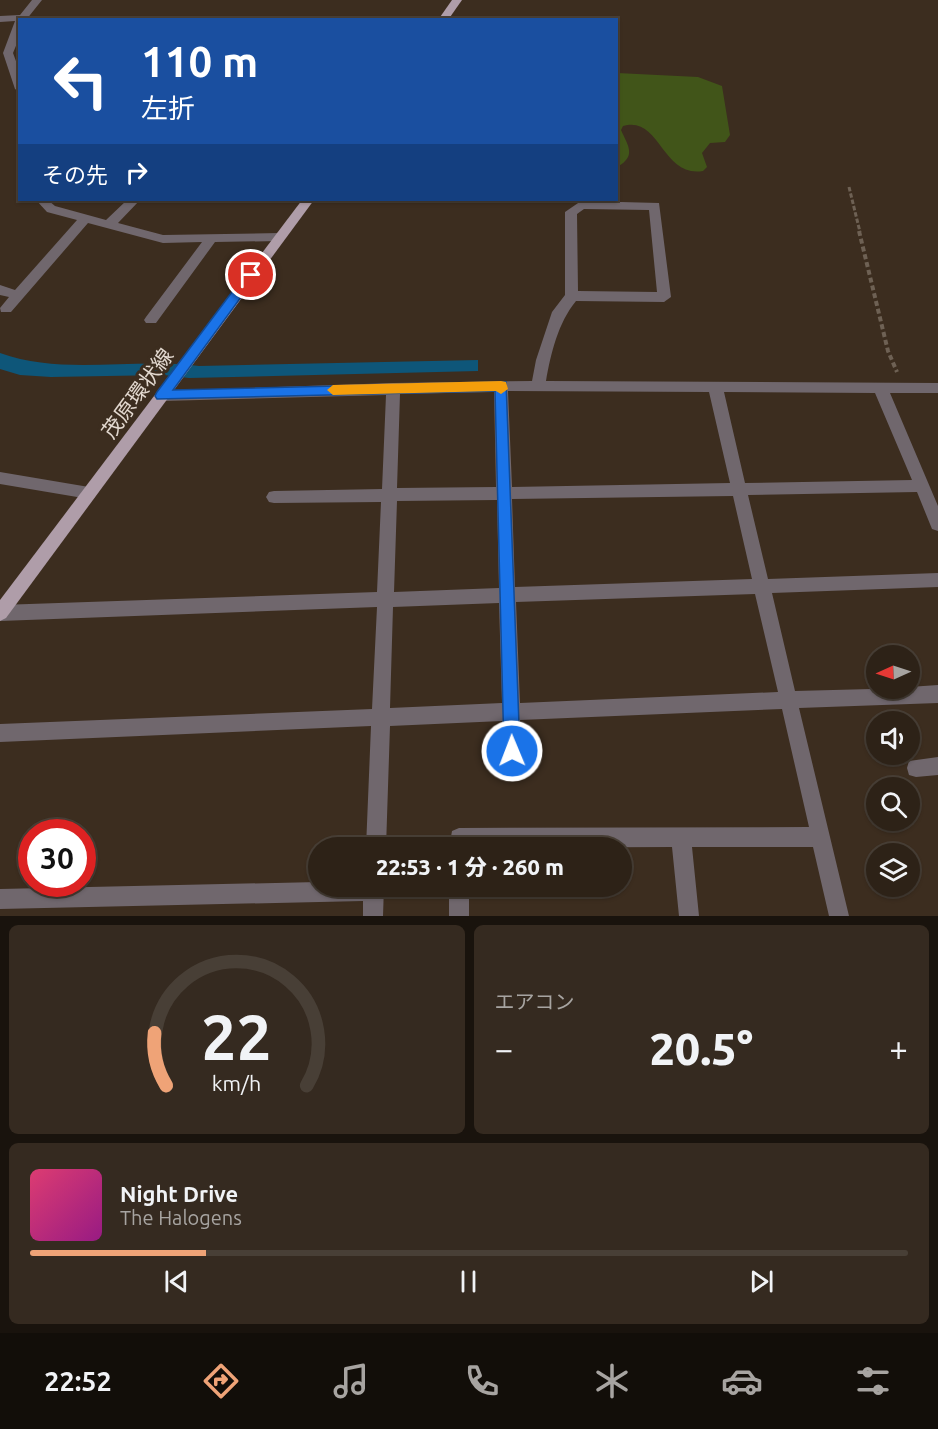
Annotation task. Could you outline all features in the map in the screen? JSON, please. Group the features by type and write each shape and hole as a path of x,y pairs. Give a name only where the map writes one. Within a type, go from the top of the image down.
{"main road":[{"path":"444,18 457,0"},
{"name":"茂原環状線","path":"0,613 307,201"}],"street":[{"path":"22,18 37,0"},
{"path":"0,19 18,19"},
{"path":"18,27 8,53 18,83"},
{"path":"43,201 51,208 163,239 280,237"},
{"path":"109,224 133,201"},
{"path":"537,386 559,312 572,296 571,212 581,205 655,206 664,297 572,296"},
{"path":"6,309 85,218"},
{"path":"151,320 211,239"},
{"path":"0,290 18,295"},
{"path":"162,396 501,386 938,388"},
{"path":"501,386 512,751"},
{"path":"716,386 839,916"},
{"path":"880,387 938,523"},
{"path":"376,837 393,388"},
{"path":"0,478 89,493"},
{"path":"274,497 921,486"},
{"path":"0,613 938,580"},
{"path":"0,733 938,694"},
{"path":"916,768 938,766"},
{"path":"632,838 821,837"},
{"path":"681,838 689,916"},
{"path":"0,898 308,891"},
{"path":"373,916 374,897"},
{"path":"459,897 459,916"}],"path":[{"path":"849,187 888,351 903,388"}],"green space":[{"path":"618,73 698,77 722,86 730,135 725,142 710,143 702,153 707,167 703,171 689,171 678,165 654,137 645,129 635,125 623,126 621,130 629,150 629,155 618,166"}],"water":[{"path":"0,353 24,360 73,365 149,363 199,366 478,360 478,371 189,378 164,375 51,377 20,375 0,369"}],"slow traffic":[{"path":"333,390 501,386 501,389"}],"route":[{"path":"251,275 162,396 501,386 512,751"}]}
